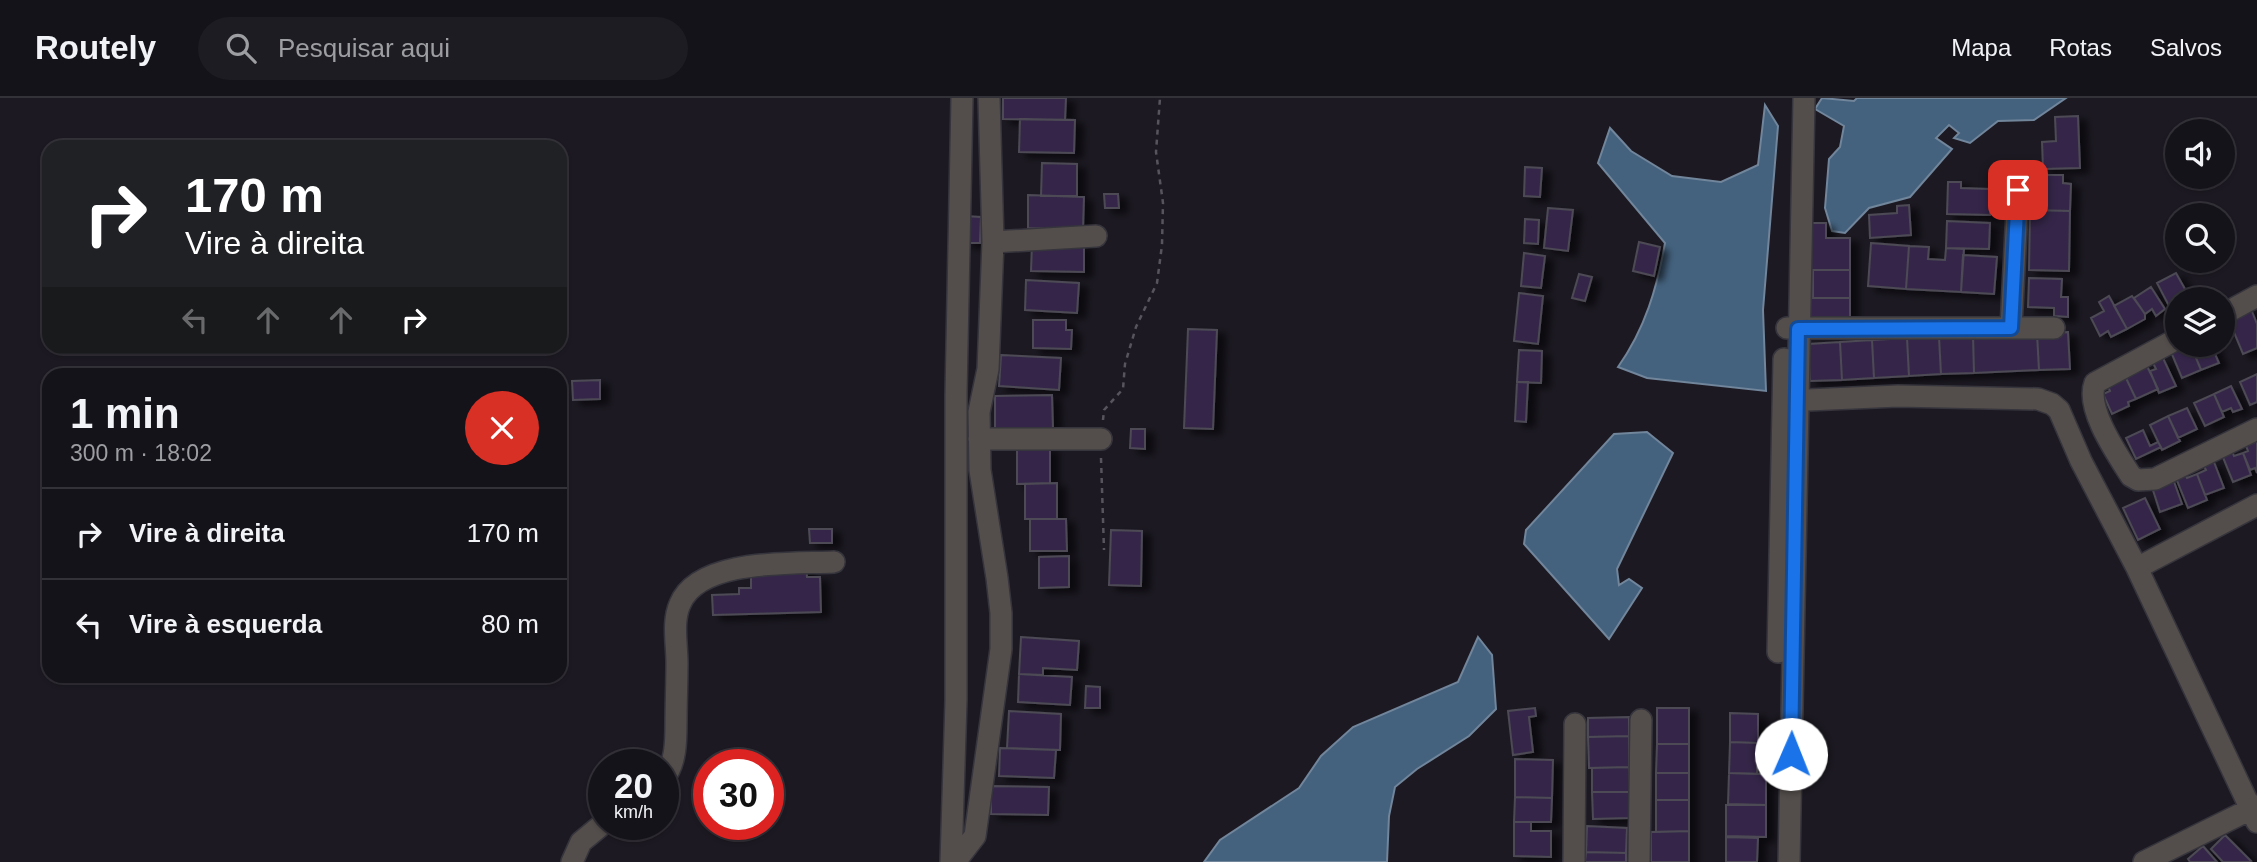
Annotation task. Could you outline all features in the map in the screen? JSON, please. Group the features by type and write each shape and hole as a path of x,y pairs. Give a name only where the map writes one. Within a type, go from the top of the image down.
{"street":[{"path":"953,862 956,394 962,98"},
{"path":"953,862 975,836 1001,649 999,590 979,470 979,412 988,369 993,242 989,98"},
{"path":"1789,98 1789,862"},
{"path":"1791,328 1804,98"},
{"path":"2011,328 2018,190"},
{"path":"993,242 1096,236"},
{"path":"2235,307 2257,296"},
{"path":"1791,328 2054,328"},
{"path":"2165,345 2095,383 2091,391 2092,401 2113,447 2131,476 2138,480 2155,479 2257,429"},
{"path":"1790,401 1898,396 2038,399 2059,410 2081,461 2137,568 2255,812 2144,862"},
{"path":"1774,862 1790,401"},
{"path":"979,439 1101,439"},
{"path":"2081,461 2113,447"},
{"path":"2137,568 2257,505"},
{"path":"674,749 676,625 679,605 687,593 701,581 726,570 834,562"},
{"path":"1639,862 1641,720"},
{"path":"1574,862 1575,724"},
{"path":"572,862 581,842 588,836"}],"path":[{"path":"1104,550 1101,439 1104,410 1123,389 1125,364 1132,340 1157,283 1162,246 1163,203 1156,152 1160,98"}],"water":[{"path":"1822,98 1854,101 1857,98 2066,98 2034,120 1998,121 1970,143 1954,138 1959,133 1949,125 1936,138 1952,149 1910,197 1869,208 1845,233 1832,231 1825,208 1829,159 1840,147 1844,126 1815,109"},
{"path":"1765,105 1778,126 1763,310 1766,391 1647,378 1618,367 1636,338 1649,308 1665,243 1598,163 1610,128 1631,151 1672,176 1721,182 1758,165"},
{"path":"1647,432 1673,453 1617,569 1619,585 1629,579 1642,588 1609,639 1524,544 1526,530 1614,434"},
{"path":"1478,637 1492,655 1496,709 1469,736 1417,769 1395,787 1389,816 1387,862 1204,862 1220,840 1299,788 1321,756 1353,727 1458,682"}],"building":[{"path":"1003,98 1066,98 1065,120 1003,119"},
{"path":"2078,116 2080,168 2043,169 2042,142 2056,141 2055,117"},
{"path":"1020,119 1075,120 1074,153 1019,152"},
{"path":"1042,163 1077,164 1077,196 1041,196"},
{"path":"1525,167 1542,168 1540,197 1524,196"},
{"path":"2031,175 2063,175 2063,183 2071,184 2070,211 2030,210"},
{"path":"1948,182 1961,182 1961,188 1991,189 1990,215 1947,214"},
{"path":"1104,194 1118,194 1119,208 1105,208"},
{"path":"1028,195 1084,197 1083,229 1028,228"},
{"path":"1909,205 1911,235 1870,238 1869,215 1897,213 1897,206"},
{"path":"1548,208 1573,210 1568,251 1544,248"},
{"path":"2030,210 2070,211 2069,271 2029,270"},
{"path":"965,216 981,217 980,243 965,243"},
{"path":"1525,219 1539,220 1538,244 1524,243"},
{"path":"1947,221 1990,223 1989,249 1946,248"},
{"path":"1803,223 1826,223 1826,238 1850,238 1850,270 1803,270"},
{"path":"1639,242 1660,247 1654,276 1633,271"},
{"path":"1032,243 1084,244 1084,272 1031,271"},
{"path":"1871,243 1909,246 1906,289 1868,286"},
{"path":"1909,246 1929,247 1928,259 1945,260 1946,248 1964,249 1961,292 1906,289"},
{"path":"1524,253 1545,256 1541,288 1521,286"},
{"path":"1963,255 1997,257 1994,294 1961,292"},
{"path":"1813,270 1850,270 1850,298 1813,298"},
{"path":"2176,273 2184,287 2165,287 2165,298 2157,283"},
{"path":"1579,274 1592,277 1585,301 1572,298"},
{"path":"2029,278 2062,279 2061,297 2068,297 2068,317 2054,316 2054,308 2028,307"},
{"path":"1026,280 1079,283 1077,313 1025,310"},
{"path":"2151,287 2165,309 2156,316 2152,309 2145,314 2134,298"},
{"path":"1519,293 1543,296 1538,344 1514,341"},
{"path":"2109,296 2127,329 2111,337 2108,331 2100,336 2091,318 2104,311 2099,302"},
{"path":"2132,296 2145,314 2145,319 2127,329 2114,306"},
{"path":"1802,298 1850,298 1850,322 1802,322"},
{"path":"2251,309 2257,324 2257,348 2243,354 2235,335 2235,315"},
{"path":"1033,320 1066,320 1066,330 1072,330 1071,349 1033,348"},
{"path":"1188,329 1217,330 1213,429 1184,428"},
{"path":"2068,332 2070,369 2039,370 2037,333"},
{"path":"2037,333 2039,370 1974,373 1973,335"},
{"path":"1973,335 1974,373 1941,374 1939,337"},
{"path":"1939,337 1941,374 1909,376 1907,338"},
{"path":"1907,338 1909,376 1874,378 1872,340"},
{"path":"1872,340 1874,378 1842,380 1840,342"},
{"path":"1840,342 1842,380 1810,381 1808,344"},
{"path":"1519,350 1542,351 1541,383 1517,382"},
{"path":"1001,355 1061,358 1059,390 999,386"},
{"path":"2173,357 2196,357 2201,370 2182,378"},
{"path":"2196,357 2216,357 2219,363 2201,370"},
{"path":"2163,358 2176,386 2159,393 2150,371 2156,369 2153,363"},
{"path":"2147,366 2158,389 2136,399 2125,376"},
{"path":"2257,374 2257,402 2250,405 2240,382"},
{"path":"2125,376 2136,399 2128,402 2129,406 2112,414 2103,394 2110,391 2107,384"},
{"path":"600,380 600,399 573,400 572,381"},
{"path":"1517,382 1528,382 1526,422 1515,421"},
{"path":"2231,386 2242,409 2233,412 2231,408 2222,412 2214,394"},
{"path":"2214,394 2224,417 2205,426 2194,403"},
{"path":"1052,395 1053,428 995,428 995,396"},
{"path":"2187,408 2197,429 2178,438 2168,416"},
{"path":"2168,416 2180,441 2162,450 2150,425"},
{"path":"1131,429 1145,429 1145,449 1130,448"},
{"path":"2143,430 2150,446 2158,442 2161,447 2136,459 2126,438"},
{"path":"2257,441 2257,473 2255,468 2250,470 2243,453 2248,451 2246,446"},
{"path":"1050,447 1050,483 1017,484 1017,448"},
{"path":"2232,451 2234,456 2243,453 2251,475 2233,482 2222,455"},
{"path":"2214,462 2224,488 2205,495 2197,474 2206,470 2204,466"},
{"path":"2185,474 2187,478 2197,474 2207,500 2188,508 2176,478"},
{"path":"2172,476 2182,504 2160,512 2151,484"},
{"path":"1057,483 1057,519 1025,519 1025,484"},
{"path":"2145,498 2160,529 2138,540 2123,508"},
{"path":"1030,519 1066,519 1067,551 1030,551"},
{"path":"809,529 832,529 832,543 810,543"},
{"path":"1111,530 1142,531 1141,586 1109,585"},
{"path":"1069,556 1069,587 1039,588 1039,557"},
{"path":"806,564 807,577 820,577 821,612 713,615 712,595 739,594 739,588 751,588 751,573"},
{"path":"1021,637 1079,641 1077,670 1043,668 1043,675 1019,674"},
{"path":"1019,674 1072,677 1070,705 1018,702"},
{"path":"1086,686 1100,687 1100,708 1085,708"},
{"path":"1535,708 1536,716 1529,717 1533,752 1513,755 1508,711"},
{"path":"1657,708 1689,708 1689,744 1657,744"},
{"path":"1009,711 1061,714 1060,750 1007,748"},
{"path":"1730,713 1758,714 1758,743 1730,742"},
{"path":"1629,717 1629,736 1588,737 1588,718"},
{"path":"1629,736 1629,767 1589,768 1588,737"},
{"path":"1730,742 1758,743 1757,774 1729,773"},
{"path":"1657,744 1689,744 1689,773 1656,773"},
{"path":"1000,748 1056,750 1054,778 999,776"},
{"path":"1515,759 1553,760 1552,798 1515,797"},
{"path":"1629,767 1630,792 1592,792 1592,768"},
{"path":"1656,773 1689,773 1689,800 1656,800"},
{"path":"1729,773 1766,774 1766,805 1728,804"},
{"path":"991,786 1049,787 1048,815 991,814"},
{"path":"1592,792 1630,792 1630,818 1593,819"},
{"path":"1515,797 1552,798 1551,822 1514,822"},
{"path":"1656,800 1689,800 1689,831 1656,832"},
{"path":"1726,805 1766,805 1766,837 1726,836"},
{"path":"1514,822 1531,822 1531,831 1551,831 1551,857 1514,856"},
{"path":"1587,826 1627,828 1626,853 1586,852"},
{"path":"1689,831 1689,862 1651,862 1651,832"},
{"path":"2225,835 2251,861 2223,862 2211,849"},
{"path":"1726,837 1758,838 1757,862 1726,862"},
{"path":"2203,846 2217,862 2190,862 2188,859"},
{"path":"1586,852 1626,853 1626,862 1585,862"}],"route":[{"path":"1791,754 1798,329 2011,328 2018,190"}]}
